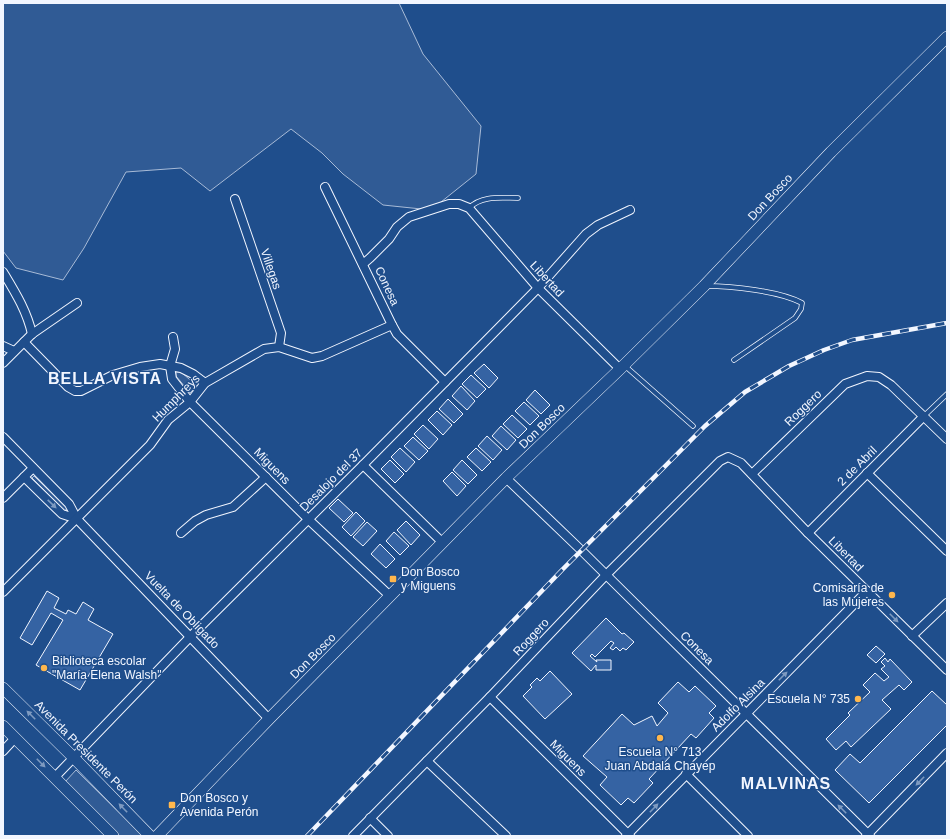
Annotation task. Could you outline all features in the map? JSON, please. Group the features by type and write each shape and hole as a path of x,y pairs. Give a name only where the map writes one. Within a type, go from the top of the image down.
{"street":[{"name":"Don Bosco","path":"157,836 269,719 506,478 704,286 831,152 947,37"},
{"name":"Conesa","path":"325,187 397,334 445,382"},
{"name":"Villegas","path":"234,199 281,333 279,347"},
{"name":"Libertad","path":"363,264 389,239 397,227 409,218 449,204 459,204 469,208 538,288 622,367"},
{"name":"Desalojo del 37","path":"54,777 191,636 309,520 538,288 586,234 598,225 630,210"},
{"path":"3,272 25,311 29,320 32,334"},
{"path":"3,363 32,334 78,303"},
{"path":"279,347 312,358 322,356 392,325"},
{"path":"170,366 175,349 173,336"},
{"path":"24,342 68,387 75,391 81,391 113,375 140,367 160,364 181,368 193,374 205,384"},
{"path":"3,346 14,351"},
{"name":"Humphreys","path":"3,592 150,444 168,420 190,402 205,384 264,349 279,347"},
{"name":"Miguens","path":"170,366 172,379 190,402 309,520 390,596"},
{"name":"Roggero","path":"752,474 845,384 867,376 879,377 891,385 924,416"},
{"path":"924,416 947,439"},
{"name":"2 de Abril","path":"808,533 924,416"},
{"name":"Vuelta de Obligado","path":"3,437 69,504 77,519 191,636 269,719"},
{"name":"Libertad","path":"728,458 741,463 808,533 947,670"},
{"name":"Roggero","path":"352,836 490,698 606,575 720,461 728,458"},
{"path":"363,465 443,542"},
{"path":"3,498 33,468"},
{"path":"867,473 947,551"},
{"name":"Vuelta de Obligado","path":"24,476 62,514 77,519"},
{"path":"181,534 194,521 206,515 233,507 266,477"},
{"name":"Conesa","path":"506,478 868,835"},
{"name":"Adolfo Alsina","path":"628,835 686,774 867,591"},
{"path":"912,636 947,602"},
{"name":"Avenida Presidente Perón","path":"3,688 150,836"},
{"name":"Miguens","path":"490,698 628,835"},
{"path":"3,726 113,836"},
{"path":"3,751 15,738"},
{"path":"868,835 947,753"},
{"path":"427,760 506,836"},
{"path":"686,774 748,836"},
{"path":"370,818 388,836"}],"lane":[{"path":"469,208 474,203 488,198 518,198"},
{"path":"704,286 726,286 780,295 793,298 802,303 801,309 795,318 734,360"},
{"path":"622,367 693,426"},
{"path":"924,416 947,394"}],"shaded area":[{"path":"3,3 399,3 423,54 481,126 476,174 431,210 383,205 343,174 322,153 291,129 210,191 181,168 126,172 84,248 63,280 16,268 3,251"},
{"path":"176,372 181,372 197,386 190,393 176,376"},
{"path":"34,476 67,508 65,511 32,478"},
{"path":"76,770 143,836 120,836 65,782"}],"building":[{"path":"484,364 498,378 489,388 474,373"},
{"path":"471,375 486,389 477,398 462,384"},
{"path":"461,386 475,401 467,410 452,396"},
{"path":"535,390 550,405 541,414 526,400"},
{"path":"448,399 463,414 454,423 439,409"},
{"path":"524,402 539,416 530,425 515,411"},
{"path":"437,411 452,425 443,435 428,420"},
{"path":"512,415 527,429 518,438 503,424"},
{"path":"423,425 438,439 429,449 414,434"},
{"path":"501,426 516,440 507,450 492,436"},
{"path":"487,436 502,450 493,460 478,446"},
{"path":"413,437 428,451 419,460 404,446"},
{"path":"400,448 415,462 406,472 391,457"},
{"path":"476,448 491,462 482,471 467,457"},
{"path":"390,460 404,474 395,483 381,469"},
{"path":"462,460 477,475 468,484 453,470"},
{"path":"452,472 466,486 457,496 443,481"},
{"path":"338,499 353,513 344,522 329,508"},
{"path":"356,512 365,521 351,536 342,527"},
{"path":"406,521 420,535 411,545 397,530"},
{"path":"367,522 377,531 363,546 353,537"},
{"path":"394,532 409,546 400,555 386,541"},
{"path":"380,544 395,559 386,568 371,554"},
{"path":"47,591 59,598 54,608 66,614 68,610 76,614 83,602 94,609 88,620 113,634 80,690 36,665 63,620 51,613 32,645 20,638"},
{"path":"606,618 622,634 624,633 634,642 626,650 623,648 620,651 616,647 613,650 610,648 614,643 611,641 595,657 592,654 590,656 597,662 596,660 611,660 611,670 596,670 596,665 591,671 572,653"},
{"path":"876,646 885,654 876,663 867,655"},
{"path":"885,658 888,662 890,659 912,682 904,690 899,685 882,700 891,709 851,747 846,741 836,750 826,739 850,715 848,713 870,692 863,685 875,673 884,681 889,677 881,669 885,666 881,662"},
{"path":"550,671 572,694 545,719 523,696 532,687 530,685 537,678 540,681"},
{"path":"678,682 689,692 695,686 716,706 709,713 714,718 696,738 691,734 649,779 653,783 634,803 628,798 621,805 600,785 607,777 583,756 622,714 634,725 652,716 657,726 668,713 658,703"},
{"path":"932,691 947,705 947,725 869,803 835,770 850,754 860,763"}],"railway":[{"path":"307,836 562,570 705,426 745,392 789,366 824,350 852,340 947,323"}],"place":[{"name":"Don Bosco y Miguens","path":"393,579"},
{"name":"Comisaría de las Mujeres","path":"892,595"},
{"name":"Biblioteca escolar \"María Elena Walsh\"","path":"44,668"},
{"name":"Escuela N° 735","path":"858,699"},
{"name":"Escuela N° 713 Juan Abdala Chayep","path":"660,738"},
{"name":"Don Bosco y Avenida Perón","path":"172,805"}],"district":[{"name":"BELLA VISTA","path":"105,378"},
{"name":"MALVINAS","path":"786,783"}]}
